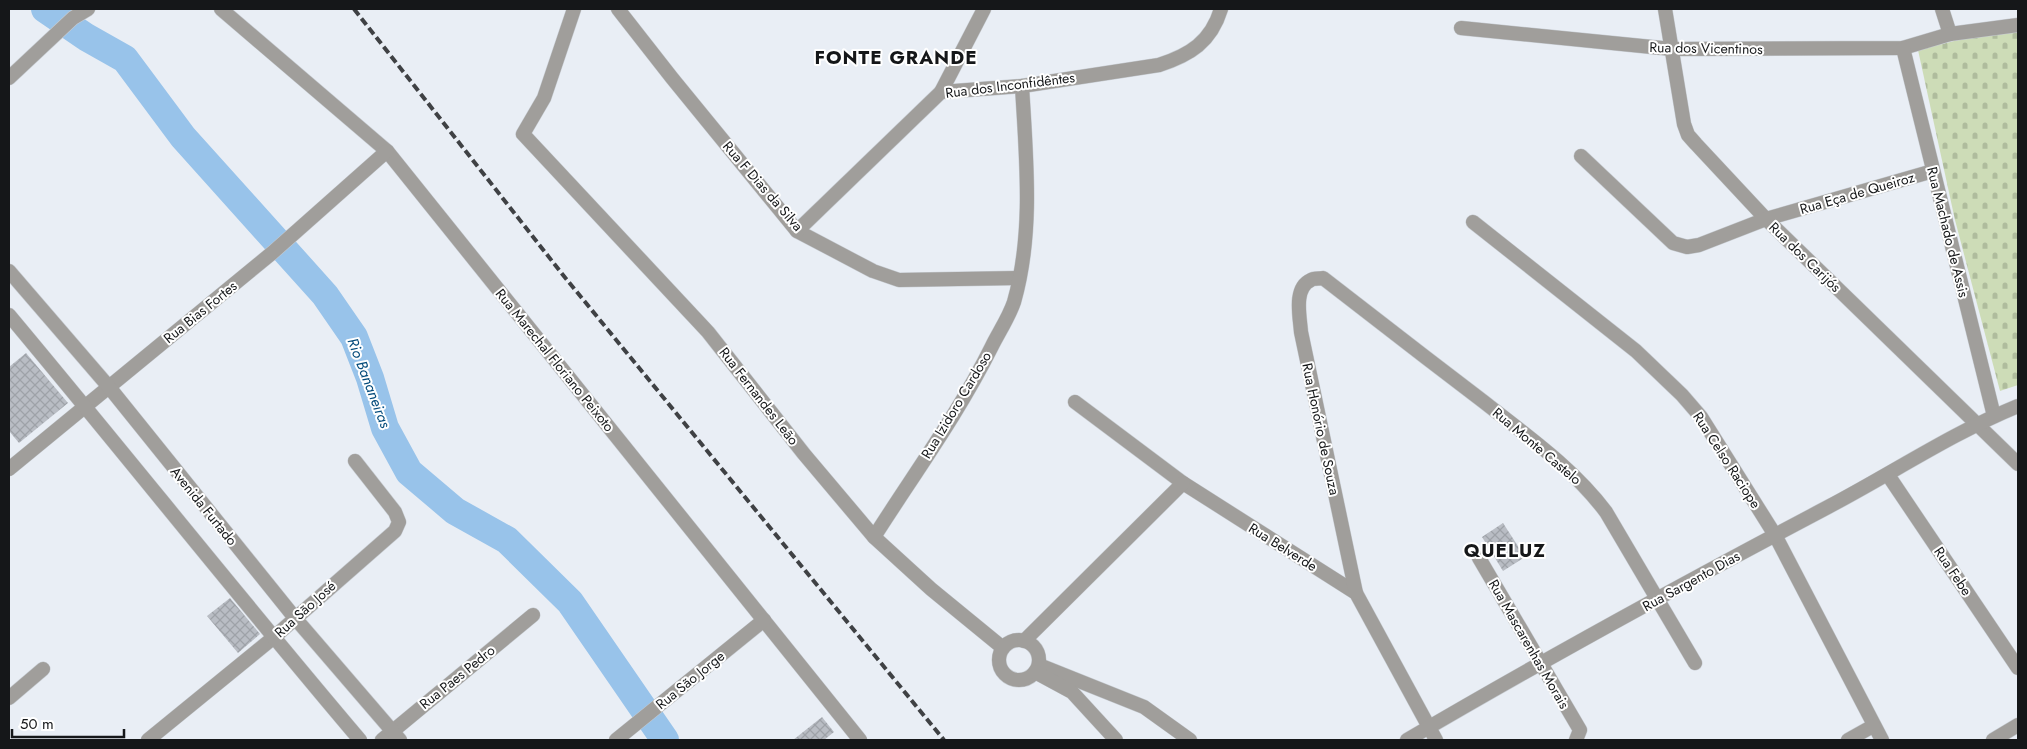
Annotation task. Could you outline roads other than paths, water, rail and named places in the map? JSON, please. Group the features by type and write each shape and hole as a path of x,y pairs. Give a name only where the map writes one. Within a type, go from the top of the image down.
{"street":[{"path":"9,78 73,18 88,9"},
{"name":"Rua Marechal Floriano Peixoto","path":"221,9 387,151 860,740"},
{"name":"Rua Fernandes Leão","path":"574,9 544,98 523,134 708,332 804,454 874,537 931,589 1003,648"},
{"name":"Rua F Dias da Silva","path":"618,9 797,230 873,271 899,280 1019,278"},
{"path":"941,92 984,9"},
{"name":"Rua dos Inconfidêntes","path":"797,230 941,92 1022,86 1159,65 1175,60 1192,51 1204,41 1212,31 1221,9"},
{"name":"Rua dos Carijós","path":"1665,9 1684,124 1688,135 1766,219 2018,464"},
{"path":"1942,9 1950,34"},
{"name":"Rua dos Vicentinos","path":"1461,28 1672,49 1903,48 1950,34 2018,25"},
{"name":"Rua Machado de Assis","path":"1903,48 1994,416"},
{"name":"Rua Izidoro Cardoso","path":"874,537 976,378 1013,304 1019,278 1025,230 1027,179 1022,86"},
{"name":"Rua Bias Fortes","path":"9,469 272,253 387,151"},
{"name":"Rua Eça de Queiroz","path":"1581,156 1673,243 1687,247 1766,219 1933,171"},
{"name":"Rua Celso Raciope","path":"1472,222 1636,351 1682,395 1701,417 1775,535 1844,664 1873,726 1882,740"},
{"name":"Avenida Furtado","path":"11,278 109,387 391,737"},
{"name":"Rua Honório de Souza","path":"1323,278 1311,280 1304,286 1299,297 1301,332 1356,593"},
{"name":"Rua Monte Castelo","path":"1323,278 1518,429 1592,493 1606,512 1695,663"},
{"path":"9,315 86,406 273,638 360,740"},
{"name":"Rua Belverde","path":"1074,402 1183,484 1356,593 1436,740"},
{"name":"Rua Sargento Dias","path":"1407,740 1658,599 1888,475 1976,424 2018,406"},
{"name":"Rua São José","path":"148,740 273,638 394,531 399,522 395,512 355,460"},
{"name":"Rua Febe","path":"1888,475 2018,668"},
{"path":"1024,641 1183,484"},
{"name":"Rua Mascarenhas Morais","path":"1479,558 1541,664 1578,735"},
{"name":"Rua Paes Pedro","path":"391,737 533,615"},
{"name":"Rua São Jorge","path":"621,737 764,620"},
{"path":"1016,640 1024,641 1031,644 1036,650 1039,657 1037,668 1030,677 1014,679 1007,676 1002,670 1000,655 1003,648 1009,643 1016,640"},
{"path":"1037,668 1072,692 1116,740"},
{"path":"1037,668 1144,707 1190,740"},
{"path":"9,698 43,669"},
{"path":"1992,740 2018,725"},
{"path":"1848,740 1873,726"}],"waterway":[{"name":"Rio Bananeiras","path":"45,9 86,37 125,59 183,137 325,295 354,337 370,378 385,428 409,472 455,511 507,540 570,602 665,740"}],"railway":[{"path":"354,9 563,275 944,740"}],"district":[{"name":"FONTE GRANDE","path":"896,57"},
{"name":"QUELUZ","path":"1505,550"}]}
